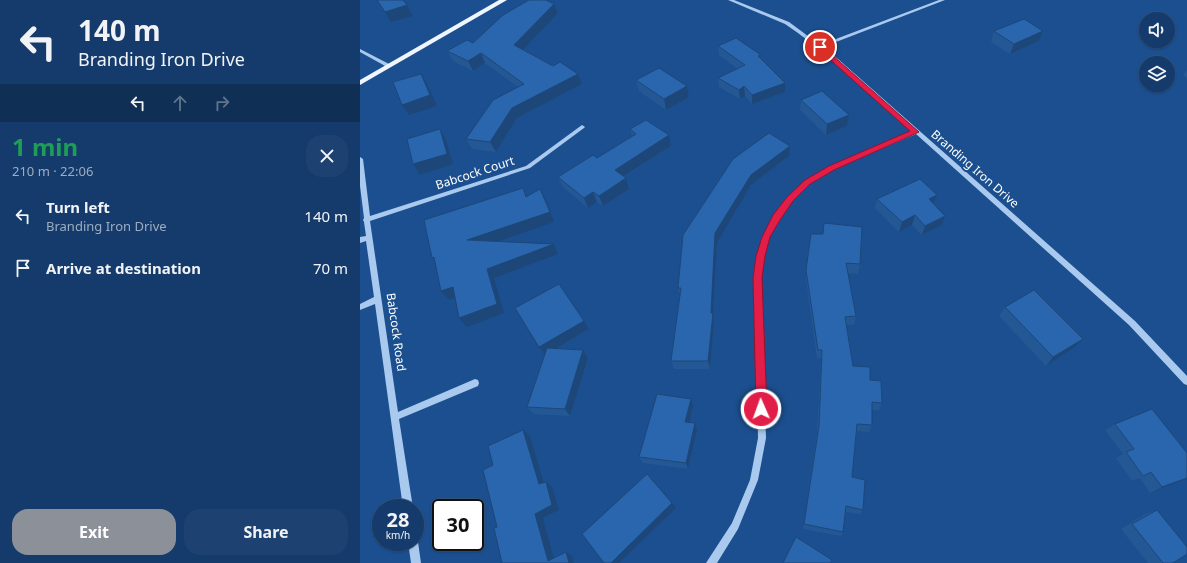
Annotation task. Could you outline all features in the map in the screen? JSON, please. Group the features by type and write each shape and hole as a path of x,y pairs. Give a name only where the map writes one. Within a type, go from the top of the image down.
{"main road":[{"path":"360,83 504,0"}],"street":[{"name":"Branding Iron Drive","path":"730,0 787,23 820,47 1132,323 1187,381"},
{"path":"820,47 943,0"},
{"path":"360,50 389,66"},
{"name":"Babcock Court","path":"366,220 528,167 582,127"},
{"path":"711,563 735,526 754,480 762,438 757,278 760,256 766,237 776,218 790,199 808,182 832,168 916,132"},
{"name":"Babcock Road","path":"360,159 366,220 407,499"},
{"path":"360,240 369,237"},
{"path":"360,307 378,299"},
{"path":"395,417 475,383"},
{"path":"414,551 416,563"}],"building":[{"path":"377,0 403,0 407,5 385,12"},
{"path":"529,0 546,0 554,4 514,45 553,66 560,62 578,74 512,108 490,142 466,139 493,100 524,84 481,53 468,61 447,51 467,40 473,43 503,15"},
{"path":"1024,19 1043,31 1014,44 994,31"},
{"path":"736,38 761,55 758,56 785,83 752,95 744,86 739,90 718,78 745,65 718,46"},
{"path":"659,68 687,86 664,99 636,80"},
{"path":"421,74 430,95 402,105 393,82"},
{"path":"822,91 849,115 827,124 801,100"},
{"path":"646,120 669,135 615,170 626,178 599,196 593,192 584,198 558,177 593,155 597,158 636,134 630,129"},
{"path":"440,129 447,154 413,164 407,139"},
{"path":"769,133 790,146 751,175 715,233 711,313 713,313 708,361 671,361 681,288 678,288 683,235 733,159"},
{"path":"920,179 937,195 929,199 945,216 925,226 915,215 902,222 877,199"},
{"path":"523,188 526,197 540,189 550,212 467,240 554,244 487,269 497,304 459,318 453,287 441,291 424,220"},
{"path":"824,223 862,227 860,264 846,263 856,316 845,317 853,366 870,367 870,380 881,381 882,403 872,402 872,425 857,424 852,477 865,480 863,510 846,506 843,532 804,524 819,426 822,350 818,350 806,270 811,234 823,234"},
{"path":"559,284 584,321 539,347 515,308"},
{"path":"1034,290 1083,339 1053,357 1005,307"},
{"path":"547,348 583,350 565,409 527,407"},
{"path":"657,394 691,399 685,422 695,423 686,463 639,457"},
{"path":"1152,409 1187,453 1187,478 1162,487 1151,472 1143,476 1126,452 1134,449 1115,424"},
{"path":"523,430 539,484 546,482 552,505 535,514 548,561 566,552 569,563 502,563 494,528 497,527 483,470 493,465 488,446"},
{"path":"647,474 672,503 611,563 604,563 582,534"},
{"path":"1157,510 1187,547 1187,554 1173,563 1163,563 1132,524"},
{"path":"796,537 832,560 830,563 783,563"}],"route":[{"path":"761,409 757,278 760,256 766,237 776,218 790,199 808,182 832,168 916,132 820,47"}]}
